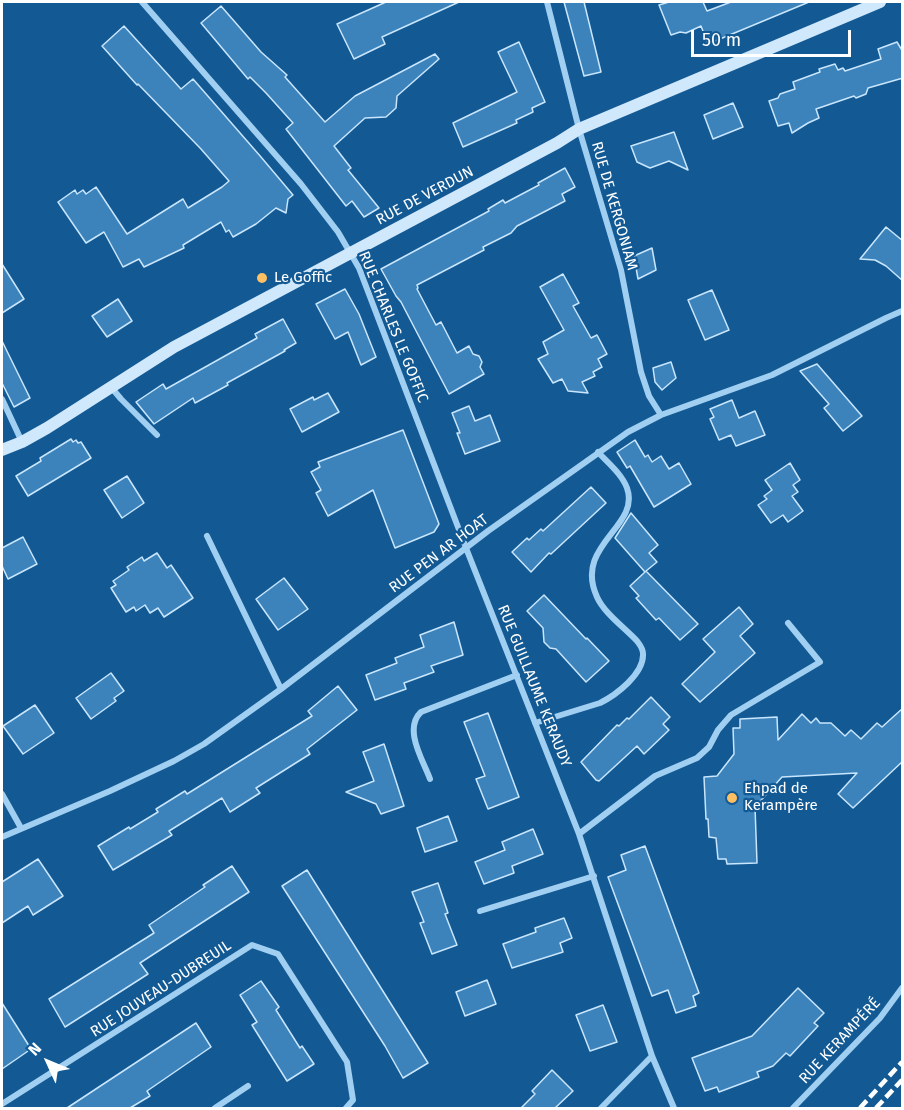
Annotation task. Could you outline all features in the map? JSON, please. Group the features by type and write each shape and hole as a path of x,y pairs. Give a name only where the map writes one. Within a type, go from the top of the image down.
{"street":[{"name":"RUE CHARLES LE GOFFIC","path":"142,2 301,184 338,232 350,252 466,548"},
{"name":"RUE DE KERGONIAM","path":"548,2 579,129 621,270 641,372 649,396 661,415"},
{"name":"RUE DE VERDUN","path":"2,450 22,442 174,347 579,129 880,2"},
{"name":"RUE PEN AR HOAT","path":"2,837 174,761 237,722 466,548 628,432 661,415 772,375 903,311"},
{"path":"110,386 157,435"},
{"path":"2,399 22,442"},
{"path":"535,723 609,699 635,674 643,656 637,641 597,597 593,583 592,568 596,553 621,522 627,510 628,498 627,487 598,452"},
{"path":"207,536 281,689"},
{"name":"RUE GUILLAUME KERAUDY","path":"466,548 579,834 652,1056 674,1108"},
{"path":"579,834 656,776 697,758 710,747 718,730 731,715 820,662 788,623"},
{"path":"430,779 414,735 413,723 416,717 421,712 517,675"},
{"path":"2,794 21,828"},
{"path":"480,911 594,876"},
{"name":"RUE JOUVEAU-DUBREUIL","path":"2,1104 252,945 278,954 346,1062 353,1100 346,1108"},
{"name":"RUE KERAMPÉRÉ","path":"793,1108 880,1018 903,988"},
{"path":"601,1108 652,1056"},
{"path":"215,1108 248,1086"}],"building":[{"path":"386,2 459,2 382,37 385,44 354,59 337,24"},
{"path":"564,2 584,2 601,72 584,76"},
{"path":"669,2 703,2 707,11 731,2 809,2 708,44 701,26 686,33 671,35 659,5"},
{"path":"221,6 261,52 287,75 285,77 325,122 355,96 435,54 439,59 397,96 396,108 386,117 365,118 334,146 351,168 348,170 379,208 364,217 352,201 346,206 286,129 293,123 250,77 248,79 201,23"},
{"path":"124,26 181,89 193,79 261,157 293,195 288,199 286,213 276,208 256,224 233,237 229,230 226,232 221,222 183,245 184,248 144,267 139,259 123,267 104,232 86,243 58,202 75,190 77,194 83,190 86,194 96,187 127,234 183,199 188,208 229,181 102,46"},
{"path":"519,42 545,102 532,108 533,112 516,120 517,123 463,147 453,123 517,92 498,52"},
{"path":"897,42 903,52 903,78 868,88 866,94 856,98 854,96 816,109 819,118 792,133 789,123 778,126 769,101 795,89 793,82 835,64 838,70 843,68 845,71 881,59 878,49"},
{"path":"733,103 743,127 713,139 704,115"},
{"path":"674,132 688,170 669,161 650,168 637,162 631,146"},
{"path":"565,168 575,187 562,194 565,201 517,226 511,233 483,247 484,250 417,285 436,325 441,322 457,353 469,346 473,354 479,356 482,362 480,367 484,374 449,394 381,269 489,211 488,209 503,200 505,203 539,185 538,183"},
{"path":"886,227 903,241 903,281 886,266 875,260 860,259"},
{"path":"652,248 656,270 638,279 634,256"},
{"path":"2,264 24,299 2,313"},
{"path":"563,274 579,303 573,306 591,338 597,335 607,354 598,359 602,367 593,372 595,376 582,382 588,393 568,391 562,379 553,383 538,359 548,354 543,342 564,330 540,287"},
{"path":"345,289 359,314 376,357 361,365 348,332 335,339 316,304"},
{"path":"712,290 729,330 705,340 688,300"},
{"path":"118,299 132,321 107,337 92,316"},
{"path":"283,319 296,343 227,383 228,385 195,403 193,398 154,424 136,402 163,384 166,389 257,338 255,334"},
{"path":"2,341 30,398 14,407 2,383"},
{"path":"671,362 676,378 662,390 655,382 653,368"},
{"path":"817,364 862,416 843,431 824,408 829,404 800,371"},
{"path":"328,393 339,412 302,432 290,409 313,397 314,400"},
{"path":"732,400 739,418 755,411 765,435 736,446 731,435 719,440 710,419 714,417 710,409"},
{"path":"469,406 475,421 490,415 500,441 465,454 452,413"},
{"path":"403,430 439,524 434,532 395,548 373,490 328,516 316,493 321,490 311,472 320,467 318,462"},
{"path":"71,439 73,442 76,440 78,443 81,442 91,458 28,496 16,476"},
{"path":"635,440 645,457 648,455 652,462 661,456 669,469 679,463 691,484 654,507 630,466 627,468 617,452"},
{"path":"790,463 800,480 793,485 798,492 792,496 803,511 788,522 783,515 771,523 758,505 767,499 764,496 772,490 765,480"},
{"path":"127,476 144,503 122,518 104,490"},
{"path":"591,487 606,503 531,572 512,552 527,538 529,540 541,529 543,531"},
{"path":"631,513 658,545 649,553 657,562 646,571 698,624 680,640 659,618 656,620 636,598 639,596 630,586 645,572 615,538"},
{"path":"23,537 37,564 8,579 2,566 2,548"},
{"path":"157,553 167,568 171,565 193,598 164,617 158,608 150,613 145,605 136,611 134,607 126,612 111,588 116,585 113,581 129,570 127,567 142,557 144,561"},
{"path":"284,578 308,609 278,630 256,599"},
{"path":"544,595 609,661 586,682 556,649 550,648 544,642 543,628 527,611"},
{"path":"739,607 753,624 740,636 755,653 700,702 682,684 715,652 703,639"},
{"path":"454,622 463,655 431,666 434,672 404,683 406,689 375,700 366,675 397,663 395,658 424,647 420,635"},
{"path":"111,673 124,691 114,698 116,701 91,719 76,698"},
{"path":"338,686 357,710 307,749 310,754 256,788 260,793 230,812 222,798 169,831 172,835 113,870 98,846 158,812 156,809 185,791 187,794 312,716 308,711"},
{"path":"651,697 670,717 663,724 669,730 644,754 637,746 599,781 596,780 581,762 617,725 629,719"},
{"path":"35,705 54,733 23,754 3,726"},
{"name":"Ehpad de Kerampère","path":"903,708 903,761 853,808 838,794 857,773 782,777 755,807 757,863 727,864 726,859 718,859 716,838 709,837 704,777 717,776 734,754 733,728 740,728 740,719 777,717 778,740 802,714 811,723 816,718 820,723 831,723 845,736 851,730 861,739 877,723 882,727"},
{"path":"488,713 519,797 488,809 476,779 485,776 464,722"},
{"path":"384,744 404,806 381,814 376,804 346,792 374,781 363,752"},
{"path":"448,816 457,841 425,852 417,828"},
{"path":"533,829 543,854 512,866 514,873 484,884 475,862 505,850 502,842"},
{"path":"645,846 699,993 693,996 696,1006 676,1013 668,990 652,996 608,877 626,870 621,855"},
{"path":"38,859 63,896 33,915 28,906 2,923 2,882"},
{"path":"232,866 249,892 140,963 148,974 65,1027 49,999 154,933 149,925"},
{"path":"307,870 428,1063 403,1078 385,1046 282,886"},
{"path":"438,883 448,913 445,914 457,945 432,954 420,923 424,922 412,892"},
{"path":"564,918 572,938 560,943 563,952 512,968 503,944 536,932 535,928"},
{"path":"487,980 496,1004 465,1016 456,992"},
{"path":"261,981 279,1007 276,1010 300,1048 302,1046 314,1064 287,1081 252,1025 257,1022 240,995"},
{"path":"798,988 824,1013 814,1023 818,1026 790,1056 786,1053 773,1066 757,1072 759,1077 719,1092 717,1087 705,1091 692,1058 752,1036"},
{"path":"2,1003 31,1049 2,1069"},
{"path":"603,1005 617,1042 590,1051 576,1015"},
{"path":"196,1023 211,1047 147,1091 150,1096 130,1108 67,1108"},
{"path":"552,1070 573,1091 555,1108 521,1108 535,1094 532,1091"}],"railway":[{"path":"860,1108 902,1062"},
{"path":"876,1108 902,1080"}],"place":[{"name":"Le Goffic","path":"262,278"},
{"name":"Ehpad de Kerampère","path":"732,798"}]}
